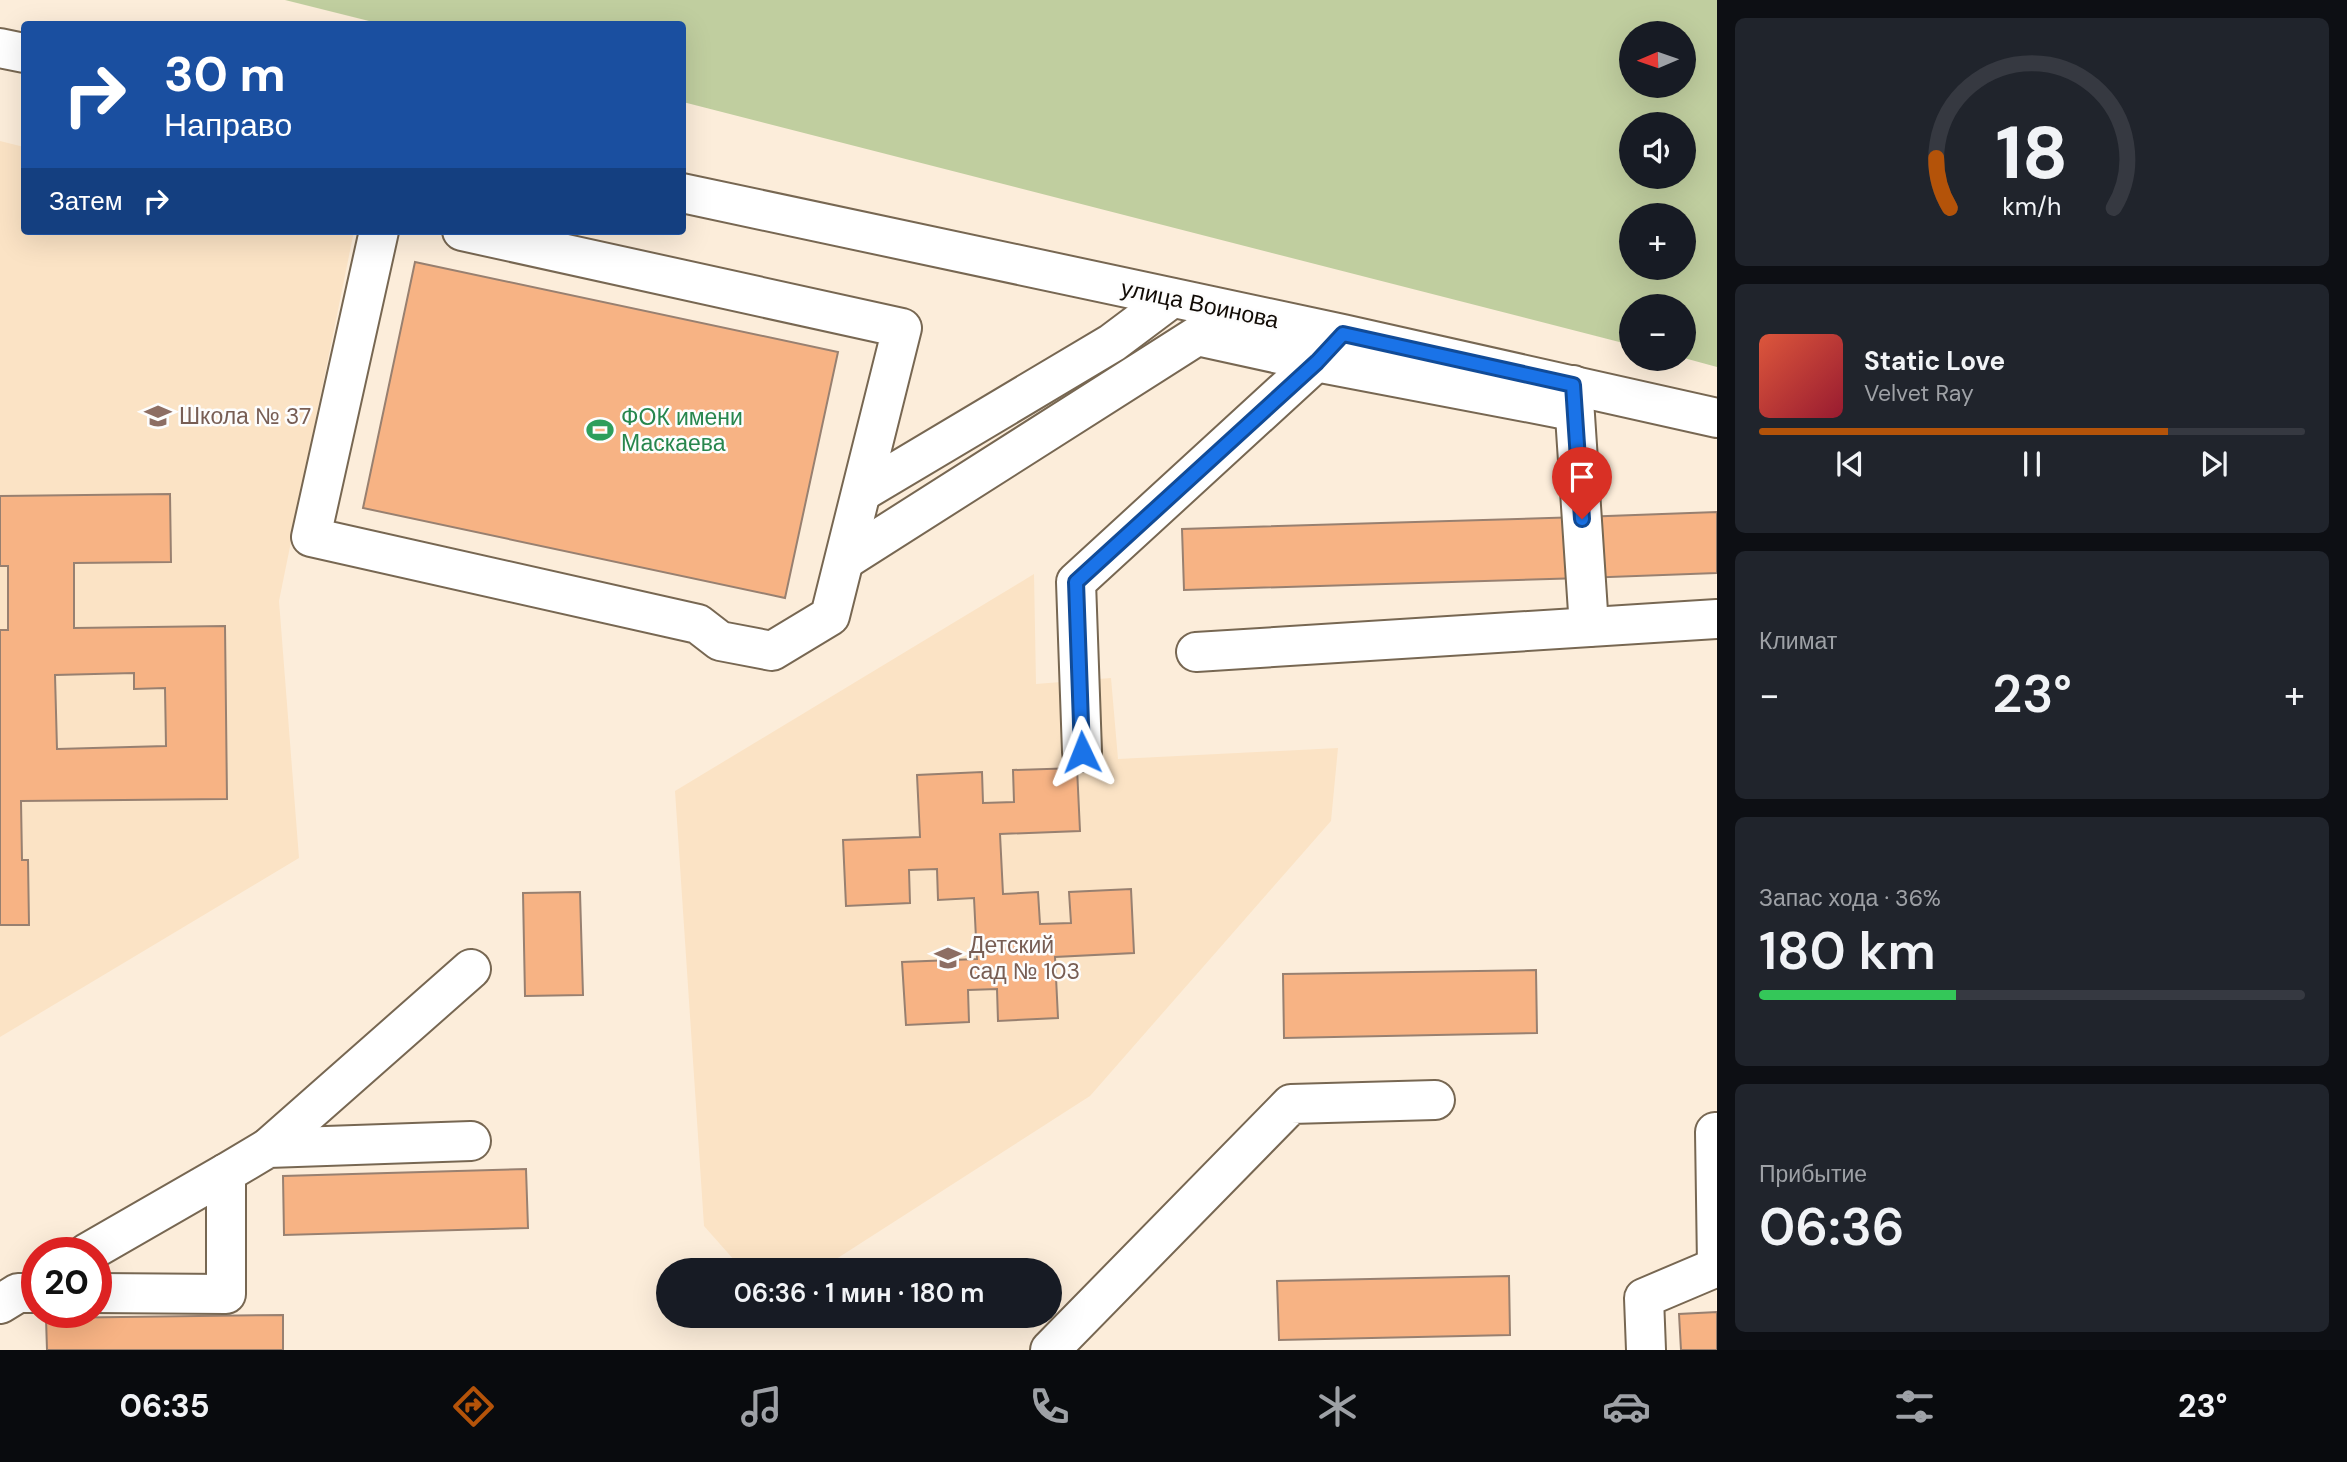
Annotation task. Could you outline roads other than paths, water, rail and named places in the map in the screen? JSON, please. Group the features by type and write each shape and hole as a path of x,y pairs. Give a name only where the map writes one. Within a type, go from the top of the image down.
{"street":[{"path":"0,47 21,52"},
{"name":"улица Воинова","path":"686,194 1343,334 1574,398 1717,418"},
{"path":"378,235 311,537 698,624 720,641 772,651 830,616 902,328 480,235"},
{"path":"862,492 1112,343 1172,298"},
{"path":"1082,752 1076,582 1317,362 1343,334"},
{"path":"845,560 1197,336 1317,362 1574,398 1717,441"},
{"path":"1574,398 1589,627"},
{"path":"1196,652 1717,619"},
{"path":"112,1239 268,1147 471,969"},
{"path":"1050,1350 1291,1104 1435,1100"},
{"path":"1646,1350 1644,1298 1717,1266 1715,1132"},
{"path":"268,1147 471,1142"},
{"path":"112,1293 226,1294 226,1173"}],"place":[{"name":"Школа № 37","path":"158,416"},
{"name":"ФОК имени Маскаева","path":"600,430"},
{"name":"Детский сад № 103","path":"948,958"}]}
